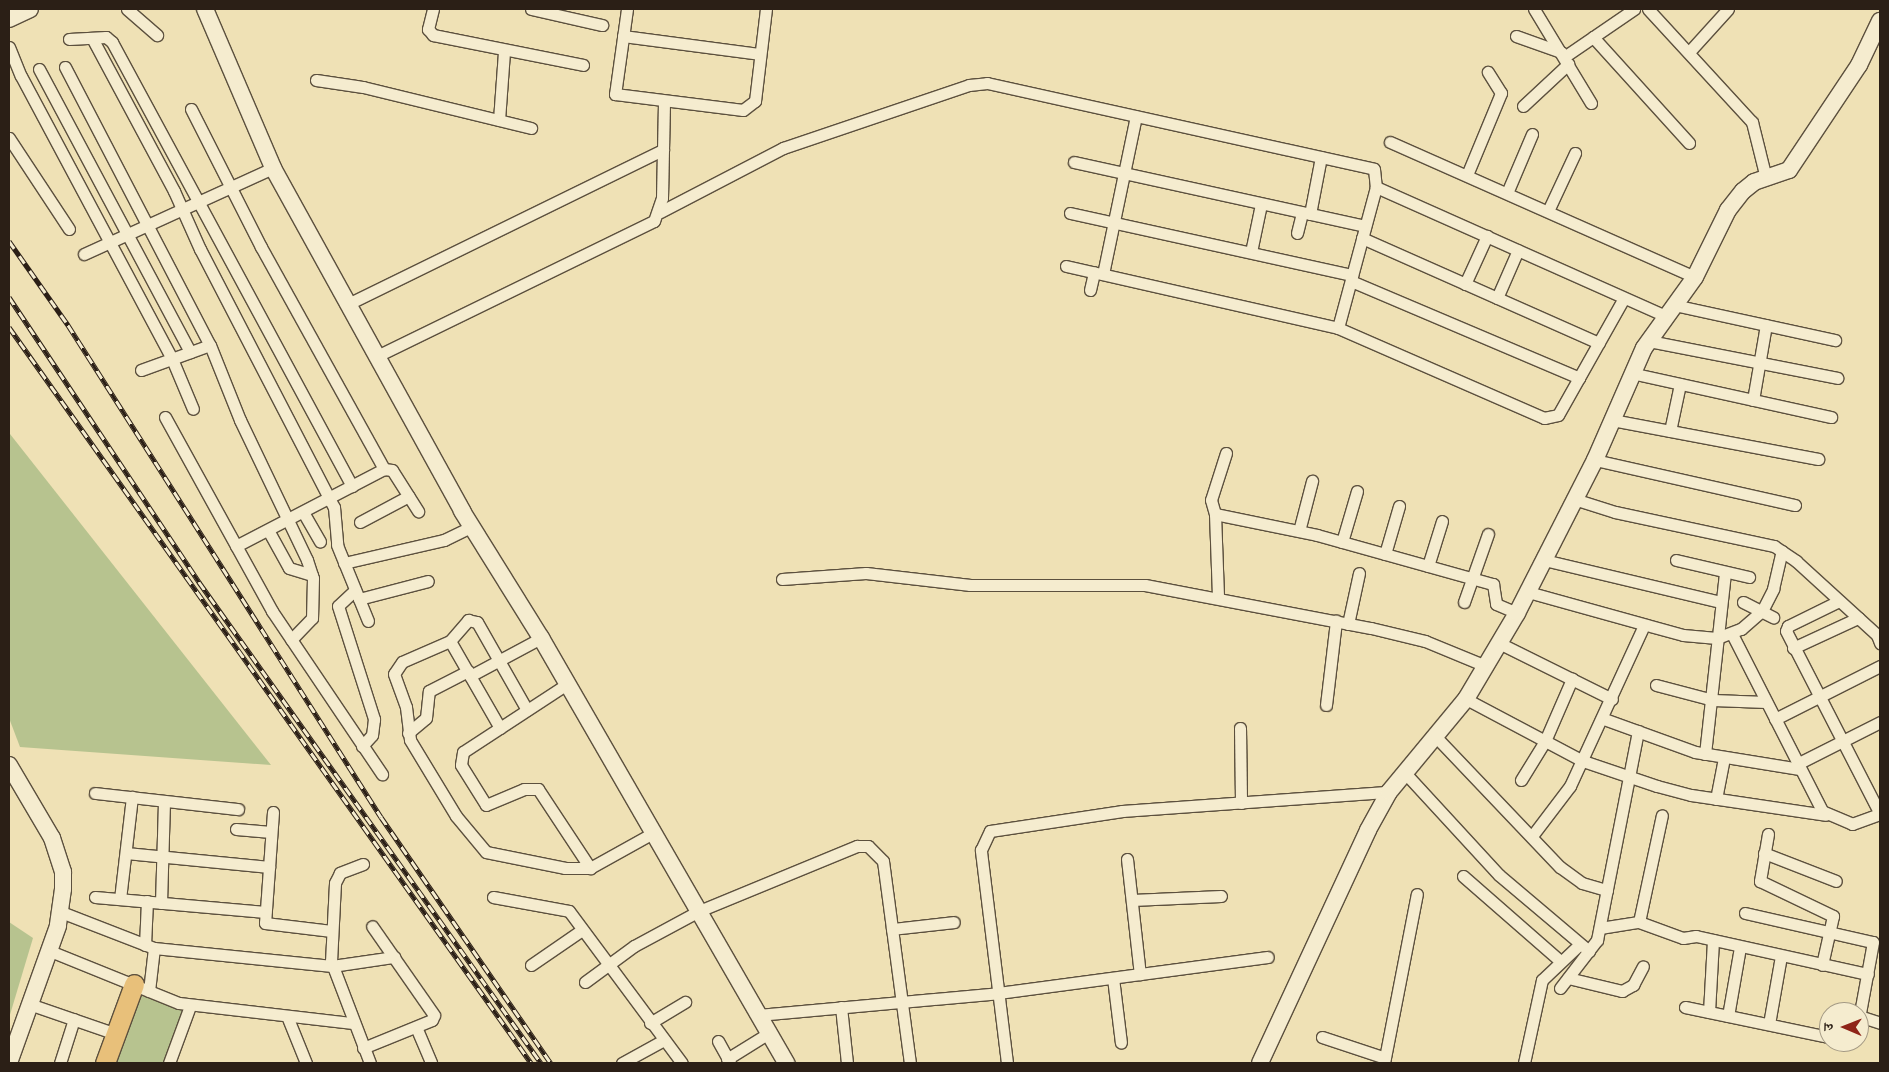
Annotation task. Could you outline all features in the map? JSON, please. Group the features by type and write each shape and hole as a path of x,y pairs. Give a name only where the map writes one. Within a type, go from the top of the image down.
{"main road":[{"path":"9,19 30,9"},
{"path":"205,9 273,168 472,527 541,638 786,1063"},
{"path":"1260,1063 1293,986 1389,792 1406,774 1466,699 1499,644 1528,592 1595,460 1631,373 1649,341 1695,277 1728,210 1748,186 1789,170 1860,65 1880,21"},
{"path":"9,765 59,855 63,872 61,912 32,1005 10,1063"},
{"path":"105,1063 116,1034 142,987"}],"street":[{"path":"127,9 157,35"},
{"path":"433,9 428,33 504,52 583,66"},
{"path":"531,9 567,13 602,25"},
{"path":"627,9 615,94 664,105 750,108 755,101 759,54 766,9"},
{"path":"1534,9 1591,103"},
{"path":"1523,106 1564,58 1634,9"},
{"path":"1648,9 1690,52 1752,122 1759,136 1766,178"},
{"path":"1690,52 1724,10"},
{"path":"623,36 759,54"},
{"path":"1516,36 1564,58"},
{"path":"1593,37 1689,144"},
{"path":"92,38 183,207 200,249 330,498 337,520 337,545 368,621"},
{"path":"69,39 106,38 112,42 352,486"},
{"path":"9,47 108,242 172,359 194,408"},
{"path":"499,120 504,52"},
{"path":"65,67 210,345 240,420 312,575 312,618 291,640"},
{"path":"39,69 190,352"},
{"path":"1467,175 1501,93 1488,72"},
{"path":"316,80 531,128"},
{"path":"377,356 644,227 660,212 783,148 969,85 986,83 1374,169 1376,187 1338,328"},
{"path":"660,212 664,105"},
{"path":"191,109 230,190 384,469"},
{"path":"1090,290 1098,273 1114,221 1136,116"},
{"path":"1507,193 1532,134"},
{"path":"9,138 69,229"},
{"path":"1390,142 1695,277"},
{"path":"348,304 663,144"},
{"path":"1548,211 1575,153"},
{"path":"1297,233 1306,214 1321,157"},
{"path":"1074,162 1365,226"},
{"path":"84,254 183,207 230,190 273,168"},
{"path":"1376,187 1624,298 1670,311 1766,325 1835,340"},
{"path":"1251,252 1261,204"},
{"path":"1070,213 1251,252 1351,278 1579,378"},
{"path":"1465,284 1487,236"},
{"path":"1362,238 1599,343"},
{"path":"1497,298 1518,250"},
{"path":"1066,266 1338,328 1544,418 1558,415 1624,298"},
{"path":"1753,400 1766,325"},
{"path":"1649,341 1837,378"},
{"path":"141,370 210,345"},
{"path":"1631,373 1831,417"},
{"path":"1670,431 1680,384"},
{"path":"165,417 236,546 291,640 382,774"},
{"path":"1612,420 1818,460"},
{"path":"1218,597 1215,514 1211,500 1226,453"},
{"path":"1595,460 1795,505"},
{"path":"236,546 384,469 392,470 418,511"},
{"path":"1299,531 1312,481"},
{"path":"1342,542 1357,491"},
{"path":"360,522 409,496"},
{"path":"1574,499 1615,512 1758,541 1782,551 1858,618 1880,643"},
{"path":"1385,554 1399,506"},
{"path":"303,512 320,541"},
{"path":"1215,514 1299,531 1492,584 1496,604 1517,612"},
{"path":"1428,566 1442,521"},
{"path":"344,563 444,540 472,527"},
{"path":"268,530 289,568 312,575"},
{"path":"1464,602 1488,534"},
{"path":"1528,592 1683,636 1717,638 1732,634 1767,614 1782,551"},
{"path":"1544,560 1720,602"},
{"path":"1676,560 1749,577"},
{"path":"1705,754 1713,700 1720,602 1725,572"},
{"path":"782,579 866,573 970,585 1145,585 1218,597 1425,641 1486,666"},
{"path":"1348,624 1359,573"},
{"path":"362,746 372,735 374,719 338,606 357,594 428,581"},
{"path":"1466,699 1583,761 1628,776 1716,799 1826,815 1852,824 1880,814 1793,648 1786,631 1788,626 1839,601"},
{"path":"1743,602 1767,614"},
{"path":"1793,648 1858,618"},
{"path":"528,710 474,620 468,620 450,641 402,662 396,668 408,733 456,816 486,852 564,868 590,868 653,833"},
{"path":"1326,705 1336,621"},
{"path":"1532,836 1570,786 1604,719 1644,625"},
{"path":"1732,634 1826,815"},
{"path":"408,733 426,718 429,692 499,660 541,638"},
{"path":"450,641 500,728"},
{"path":"1499,644 1612,699"},
{"path":"1775,719 1880,666"},
{"path":"1521,780 1545,741 1572,679"},
{"path":"567,684 463,752 460,758 482,803 492,805 524,789 538,789 590,868"},
{"path":"1656,685 1713,700 1766,702"},
{"path":"1604,719 1705,754 1724,758 1799,766 1880,722"},
{"path":"1240,728 1241,803"},
{"path":"1560,988 1568,978 1584,948 1600,928 1638,731"},
{"path":"1436,737 1572,877 1607,890"},
{"path":"1716,799 1724,758"},
{"path":"1406,774 1499,874 1584,948"},
{"path":"1007,1063 981,850 990,831 1122,811 1389,792"},
{"path":"96,794 238,809"},
{"path":"120,899 132,797"},
{"path":"161,903 164,801"},
{"path":"273,812 265,923 270,926 332,931"},
{"path":"1639,922 1662,815"},
{"path":"236,829 271,832"},
{"path":"1768,834 1760,881 1830,913 1834,920 1822,965"},
{"path":"584,982 606,965 699,911 857,846 868,846 883,861 910,1063"},
{"path":"1764,853 1836,881"},
{"path":"126,854 268,867"},
{"path":"1127,859 1140,974"},
{"path":"363,864 338,876 332,931 332,966 353,1024 370,1063"},
{"path":"1463,876 1560,961"},
{"path":"1322,1038 1385,1060 1417,894"},
{"path":"1132,900 1221,896"},
{"path":"95,897 265,912"},
{"path":"493,897 564,908 682,1063"},
{"path":"142,987 149,946 146,901"},
{"path":"61,912 149,946 332,966 394,956"},
{"path":"1745,913 1873,942 1862,1002"},
{"path":"892,930 954,922"},
{"path":"1600,928 1639,922 1683,938 1696,936 1868,974"},
{"path":"363,1048 432,1020 434,1016 372,926"},
{"path":"531,965 582,930"},
{"path":"1709,1012 1714,940"},
{"path":"1728,1016 1740,947"},
{"path":"1524,1063 1542,980 1560,961 1584,948"},
{"path":"50,951 190,1006 353,1024"},
{"path":"1769,1024 1781,956"},
{"path":"758,1015 998,993 1268,957"},
{"path":"1568,978 1622,991 1633,985 1643,966"},
{"path":"1112,978 1121,1043"},
{"path":"650,1023 685,1002"},
{"path":"32,1005 116,1034"},
{"path":"169,1063 190,1006"},
{"path":"841,1007 848,1063"},
{"path":"1685,1007 1819,1035"},
{"path":"287,1016 306,1063"},
{"path":"61,1063 74,1020"},
{"path":"416,1027 431,1063"},
{"path":"718,1041 729,1061 769,1034"},
{"path":"622,1063 664,1040"}],"green space":[{"path":"9,434 271,765 20,747 9,718"},
{"path":"9,922 33,938 9,1018"},
{"path":"134,984 190,1006 169,1063 105,1063"}],"railway":[{"path":"9,241 68,325 381,817 551,1063"},
{"path":"9,297 199,582 541,1063"},
{"path":"9,327 531,1063"}]}
